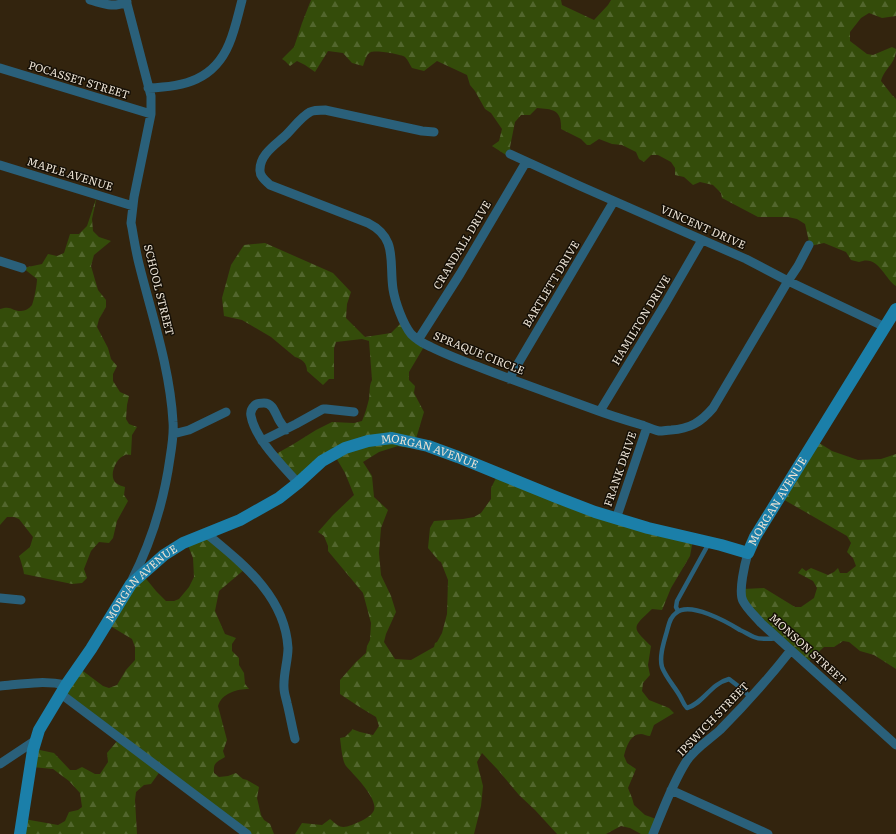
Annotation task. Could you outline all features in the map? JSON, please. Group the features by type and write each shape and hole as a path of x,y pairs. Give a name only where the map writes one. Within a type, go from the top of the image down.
{"street":[{"path":"90,0 112,6 119,5 127,1"},
{"path":"148,88 173,86 190,82 201,78 214,67 219,62 229,45 242,0"},
{"name":"SCHOOL STREET","path":"127,1 151,96 151,114 133,206 132,228 139,264 162,349 173,422 169,466 159,514 131,584"},
{"name":"POCASSET STREET","path":"0,68 151,114"},
{"name":"SPRAQUE CIRCLE","path":"434,132 422,131 325,110 311,111 272,147 260,165 261,176 270,185 368,223 380,230 390,247 393,288 400,315 412,335 420,342 442,353 509,379 617,418 659,431 687,428 705,417 713,408 809,245"},
{"name":"VINCENT DRIVE","path":"510,154 746,259 788,281 885,327"},
{"name":"CRANDALL DRIVE","path":"418,340 460,274 526,162"},
{"name":"MAPLE AVENUE","path":"0,165 133,206"},
{"name":"BARTLETT DRIVE","path":"509,379 614,201"},
{"name":"HAMILTON DRIVE","path":"600,411 702,240"},
{"path":"0,261 22,268"},
{"name":"MORGAN AVENUE","path":"20,834 33,750 39,730 131,584 164,556 183,543 225,527 257,511 279,498 322,461 344,448 368,441 392,438 428,446 458,456 556,497 616,519 748,553 756,537 896,309"},
{"path":"286,430 278,420 273,407 268,403 260,403 251,411 251,416 256,431 262,441 298,483"},
{"path":"262,441 326,409 354,412"},
{"path":"173,434 189,430 226,412"},
{"name":"FRANK DRIVE","path":"616,519 647,427"},
{"path":"207,534 251,573 273,600 281,617 288,649 284,687 295,739"},
{"name":"MONSON STREET","path":"748,553 742,582 742,599 749,610 761,623 896,745"},
{"path":"0,598 21,600"},
{"name":"IPSWICH STREET","path":"653,834 671,790 687,760 719,731 751,698 791,650"},
{"path":"0,686 55,682 63,690 247,834"},
{"path":"0,764 36,740"},
{"path":"671,790 768,834"}],"lane":[{"path":"678,611 676,607 677,601 709,543"},
{"path":"751,698 729,679 714,686 692,707 687,708 685,706 662,665 661,658 664,640 671,618 678,611 686,608 700,611 734,626 754,637 768,640 778,638"}],"green space":[{"path":"311,0 561,0 562,5 594,20 611,0 896,0 896,16 882,18 869,13 861,18 850,32 850,41 867,54 873,55 892,47 896,49 896,54 881,81 896,99 896,286 876,264 871,261 866,260 859,262 851,260 846,252 824,243 810,246 805,224 797,219 788,217 758,217 722,198 721,193 713,185 700,182 693,185 684,177 675,175 675,168 671,162 658,155 651,155 644,162 639,159 636,152 622,145 612,144 599,139 590,145 587,145 581,139 561,129 560,118 558,114 552,110 537,108 530,115 521,115 515,122 510,147 511,155 506,155 492,146 499,141 502,129 491,113 485,109 470,85 467,75 437,61 424,71 412,68 403,56 371,52 368,54 363,66 352,63 343,53 328,51 315,72 297,61 290,66 282,59 294,47"},
{"path":"97,196 92,219 93,231 99,237 111,241 94,255 91,266 98,290 106,300 106,307 99,319 97,327 108,348 111,359 117,366 113,374 113,381 120,392 129,396 126,419 129,424 137,427 132,435 131,455 122,457 116,463 113,472 116,483 125,487 124,495 128,501 117,521 113,538 109,543 99,542 91,551 84,569 87,578 82,583 72,584 24,574 19,556 30,547 33,537 19,519 14,517 7,517 0,525 0,309 9,308 23,311 32,305 37,279 23,268 42,264 48,254 57,256 64,253 70,234 79,234 87,226"},
{"path":"265,243 333,273 351,292 347,304 346,318 365,337 391,333 403,321 425,345 409,372 409,380 415,386 414,393 424,412 415,442 411,444 409,448 398,446 379,452 363,462 372,476 374,497 388,510 381,528 379,553 381,575 391,596 396,612 384,642 395,659 411,660 434,647 442,633 447,614 448,580 441,562 428,548 430,528 434,521 463,519 474,517 481,513 491,499 491,488 498,474 693,540 690,556 671,588 662,610 652,609 641,620 636,628 640,635 651,646 648,665 650,675 643,683 642,691 649,700 669,708 674,713 654,725 650,736 641,734 634,736 629,742 624,756 627,763 636,769 628,788 634,805 645,815 659,820 654,834 641,834 630,828 621,826 606,834 557,834 519,795 482,753 477,762 483,786 481,806 474,834 295,834 302,823 322,825 330,819 338,825 345,827 364,820 373,812 373,801 370,795 345,764 340,738 345,737 352,729 373,735 379,726 376,717 340,694 340,680 366,653 370,640 371,623 363,593 328,551 328,546 324,536 318,532 354,495 345,473 335,456 301,482 274,455 332,422 354,423 362,421 369,399 372,380 369,341 362,339 336,342 334,348 334,379 329,379 323,385 307,371 304,362 295,357 271,337 242,320 224,316 222,298 231,265 244,245"},
{"path":"816,441 832,451 858,460 881,459 896,454 896,669 874,655 860,651 849,642 843,641 834,647 824,647 806,664 746,606 743,589 764,588 795,607 801,607 814,598 817,588 813,581 798,573 802,568 806,571 811,568 828,575 838,568 840,573 847,573 856,566 853,558 847,552 851,543 847,536 781,498"},
{"path":"203,536 245,569 219,591 215,611 225,634 236,638 232,644 232,651 239,658 239,665 244,673 245,684 249,689 240,690 226,695 218,706 227,740 223,751 225,757 215,764 214,773 219,777 236,773 243,779 259,787 257,798 261,815 264,820 270,824 274,834 245,834 161,770 151,784 144,785 136,792 137,834 25,834 24,819 58,825 65,821 69,812 78,810 82,807 80,793 69,781 53,769 32,767 35,749 54,753 70,770 76,770 82,767 95,774 100,774 108,762 107,753 118,740 63,697 79,668 103,686 109,688 117,685 126,670 135,660 135,647 132,639 107,624 143,575 166,601 174,601 179,599 189,587 194,577 193,558 187,543"}]}
